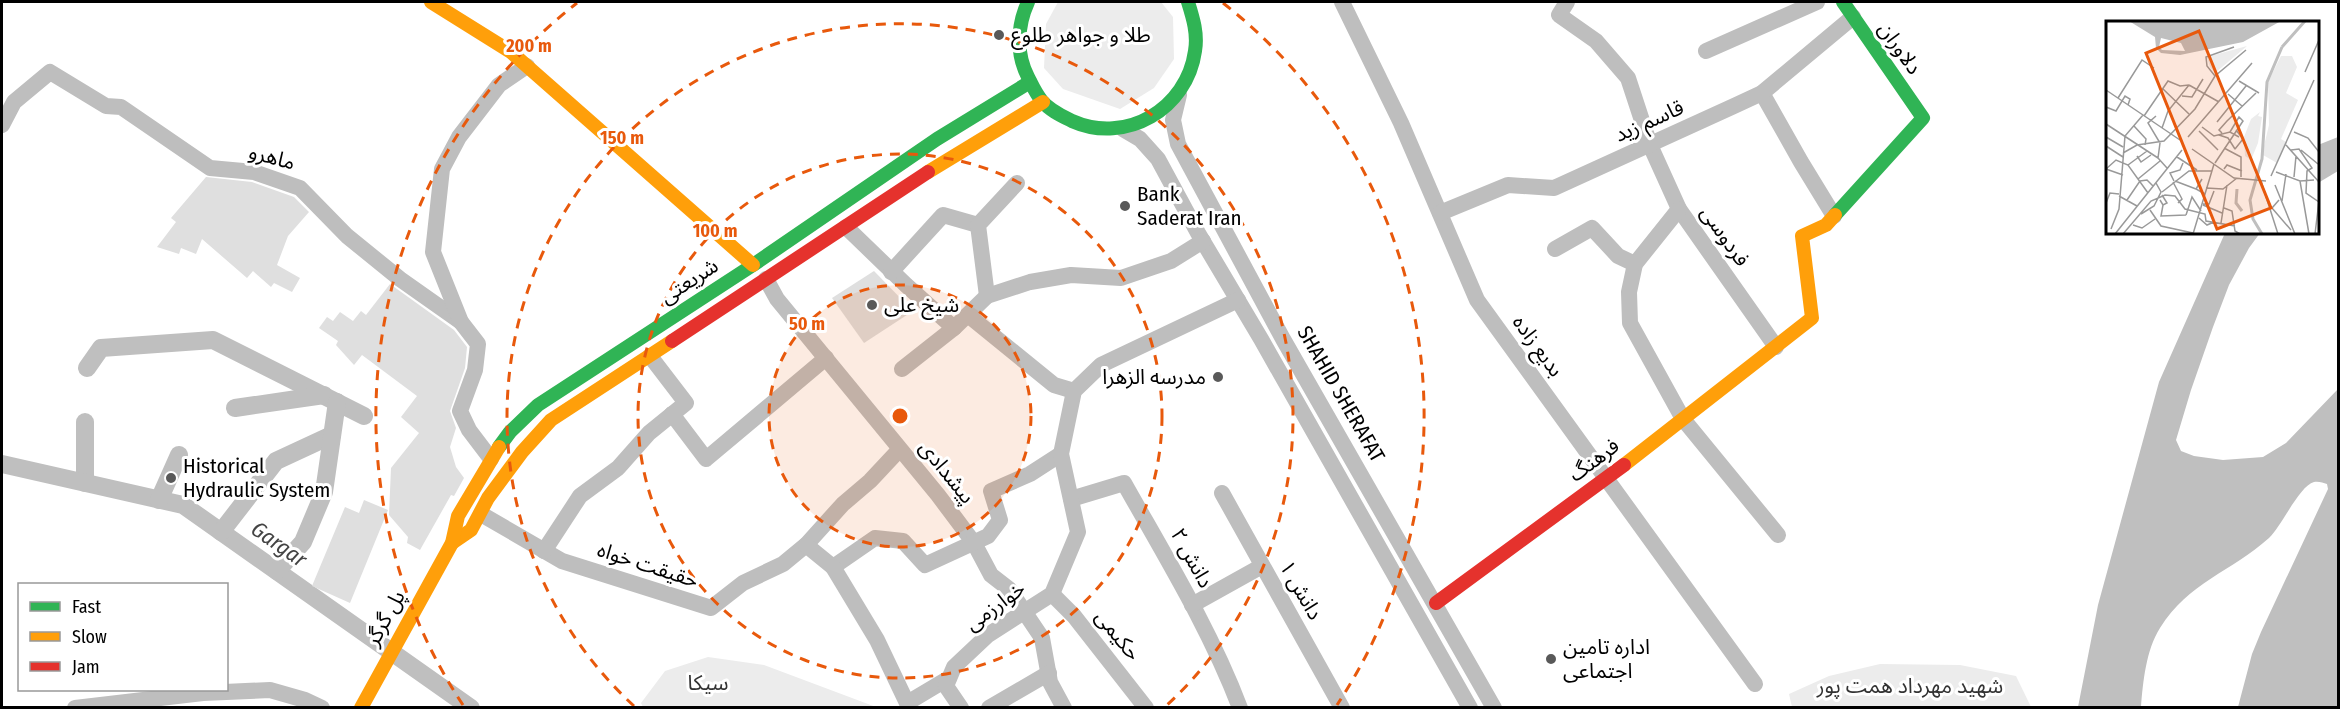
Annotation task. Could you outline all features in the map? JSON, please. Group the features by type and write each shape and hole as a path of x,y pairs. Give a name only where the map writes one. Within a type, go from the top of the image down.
{"main road":[{"path":"431,2 511,52 753,265"},
{"path":"1028,2 1019,35 1022,65 1043,102 1060,116 1090,128 1123,129 1154,117 1179,95 1192,70 1198,42 1194,15 1188,2"},
{"name":"دلاوران","path":"1834,216 1923,118 1843,2"},
{"name":"شریعتی","path":"439,564 452,543 458,516 491,459 510,432 538,405 753,265 937,139 1030,82"},
{"name":"شریعتی","path":"452,543 471,530 482,514 488,498 522,452 551,420 954,154 1043,102"},
{"name":"فرهنگ","path":"1436,603 1606,479 1812,318 1802,236 1826,225 1834,216"},
{"name":"پل گرگر","path":"361,708 439,564"}],"street":[{"name":"بدیع زاده","path":"1342,2 1401,123 1477,300 1755,684"},
{"name":"فردوسی","path":"1567,2 1558,15 1596,41 1628,78 1650,145 1679,209 1776,347"},
{"path":"1706,51 1817,2"},
{"name":"قاسم زید","path":"1440,213 1508,185 1554,188 1762,93 1853,17"},
{"path":"491,459 469,430 460,411 475,370 478,344 461,322 433,252 442,169 459,137 500,85 527,66"},
{"name":"ماهرو","path":"2,125 14,102 50,72 106,106 121,107 210,168 254,172 300,188 347,236 400,279 461,322"},
{"path":"1762,93 1834,216"},
{"name":"SHAHID SHERAFAT","path":"1179,95 1173,120 1178,144 1277,329 1436,603 1494,708"},
{"name":"SHAHID SHERAFAT","path":"1123,129 1140,139 1158,159 1470,708"},
{"path":"978,225 1017,183"},
{"path":"1679,209 1635,264 1629,292 1630,323 1683,419 1778,535"},
{"path":"891,272 944,215 978,225"},
{"path":"978,225 987,296"},
{"path":"846,227 891,272 954,328"},
{"path":"1555,249 1592,228 1618,256 1635,264"},
{"path":"902,369 954,328 987,296 1030,282 1071,275 1121,278 1171,261 1203,241"},
{"name":"پیشدادی","path":"766,279 777,299 938,495 974,543 991,575 1009,589 1042,638 1050,682 1064,708"},
{"path":"833,567 875,538 903,541 925,565 988,536 1000,520 991,491 1030,474 1061,454 1074,390 1101,365 1238,300"},
{"path":"968,315 1054,385 1074,390"},
{"path":"544,551 580,496 618,468 650,433 686,403 650,356"},
{"path":"672,414 706,459 826,358"},
{"name":"حقیقت خواه","path":"482,514 562,561 711,608 743,583 783,564 806,545 843,504 870,481 899,450"},
{"name":"خوارزمی","path":"949,678 954,667 988,634 1052,594 1078,531 1061,454"},
{"name":"دانش ۲","path":"1071,499 1124,483 1192,605 1240,708"},
{"name":"دانش ۱","path":"1222,493 1342,708"},
{"path":"806,545 833,567 877,640 907,703 949,678"},
{"path":"1192,605 1262,566"},
{"name":"حکیمی","path":"1052,594 1074,616 1146,708"},
{"path":"989,708 1049,674"},
{"path":"949,678 946,686 961,708"},
{"path":"75,708 203,693 270,690 305,700 322,708"}],"green space":[{"path":"1058,2 1161,2 1173,17 1174,59 1154,88 1120,109 1063,89 1044,68 1046,24"},
{"name":"سیکا","path":"708,657 764,665 876,707 643,707 641,703 665,671"},
{"name":"شهید مهرداد همت پور","path":"1880,664 1960,665 2016,676 2031,707 1792,707 1789,694 1829,676"}],"shaded area":[{"path":"2338,137 2338,171 2319,182 2319,145"},
{"path":"2225,234 2259,234 2229,285 2191,390 2176,440 2181,451 2194,456 2223,460 2263,457 2286,443 2338,389 2338,707 2238,707 2252,654 2261,632 2328,489 2327,484 2314,482 2302,491 2269,538 2255,550 2197,588 2171,612 2151,646 2144,677 2141,707 2078,707 2098,605 2159,382"}],"building":[{"path":"206,177 252,182 294,197 309,212 288,236 277,265 300,278 292,292 274,283 271,287 253,271 247,278 202,239 196,254 181,248 179,254 157,247 176,222 171,218"},
{"name":"شیخ علی","path":"874,271 913,311 864,343 832,298"},
{"path":"390,284 454,330 467,347 465,368 450,411 456,428 450,447 456,467 464,478 454,496 451,495 420,550 407,543 408,537 389,515 391,468 419,433 401,417 417,396 362,355 354,365 336,345 338,341 319,328 327,317 333,321 340,312 353,321 361,311 366,315"},
{"path":"364,500 388,510 350,603 312,586 345,507 359,513"}],"waterway":[{"path":"87,368 101,348 213,340 364,416"},
{"path":"235,408 324,395"},
{"path":"277,571 303,542 324,492 337,402"},
{"path":"85,422 85,483"},
{"path":"221,532 276,461 332,435"},
{"path":"159,500 179,455"},
{"name":"Gargar","path":"2,464 183,505 471,708"}],"traffic: fast":[{"path":"1028,2 1020,30 1021,59 1042,101 1072,121 1092,127 1113,128 1133,125 1151,117 1167,105 1180,90 1190,72 1196,45 1188,2"},
{"path":"1835,215 1923,118 1843,2"},
{"path":"499,447 510,432 538,405 753,265 937,139 1030,82"}],"traffic: slow":[{"path":"431,2 511,52 753,265"},
{"path":"928,172 1043,102"},
{"path":"1624,465 1812,318 1802,236 1826,225 1835,215"},
{"path":"452,543 471,530 488,498 522,452 551,420 672,341"},
{"path":"361,708 452,543 458,516 499,447"}],"traffic: jam":[{"path":"672,341 928,172"},
{"path":"1436,603 1624,465"}],"place":[{"name":"طلا و جواهر طلوع","path":"999,35"},
{"name":"Bank Saderat Iran","path":"1125,206"},
{"name":"شیخ علی","path":"872,305"},
{"name":"مدرسه الزهرا","path":"1218,377"},
{"name":"Historical Hydraulic System","path":"171,478"},
{"name":"اداره تامین اجتماعی","path":"1551,659"}]}
